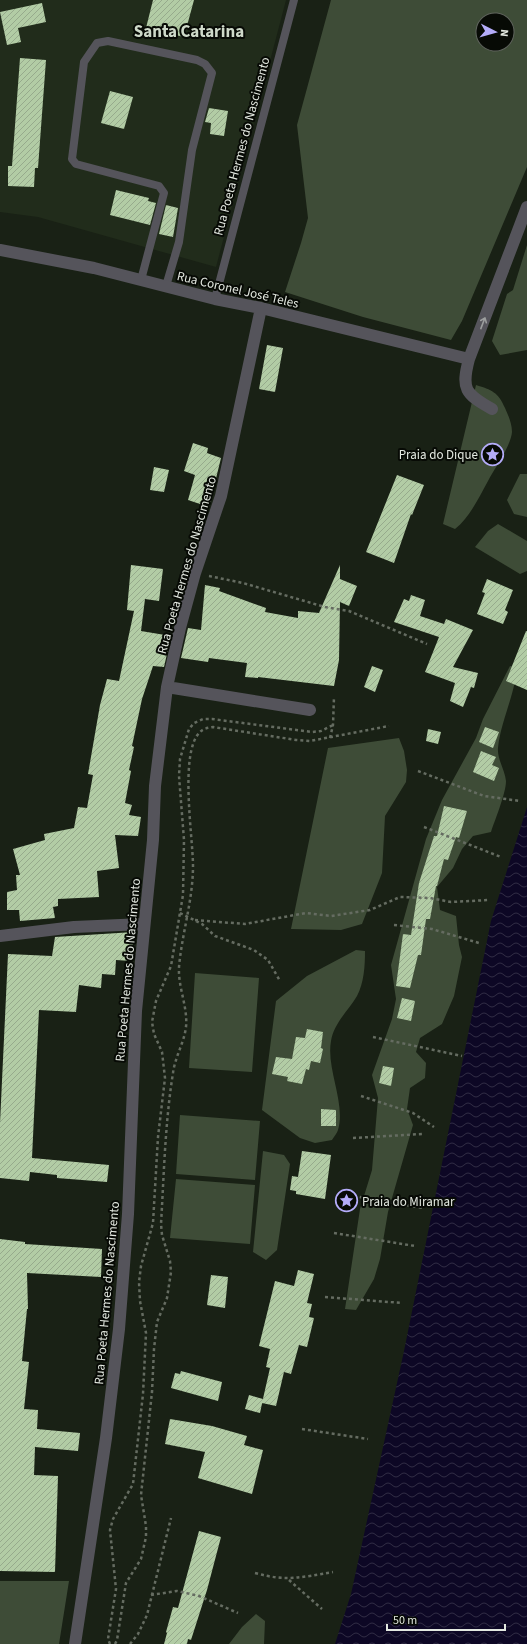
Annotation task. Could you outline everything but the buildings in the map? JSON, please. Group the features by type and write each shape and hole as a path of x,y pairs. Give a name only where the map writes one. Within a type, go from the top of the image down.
{"street":[{"path":"492,409 476,400 467,390 464,379 468,359 527,207"},
{"name":"Rua Coronel José Teles","path":"0,250 94,268 215,299 261,308 468,359"},
{"name":"Rua Poeta Hermes do Nascimento","path":"75,1644 106,1438 119,1329 128,1214 136,1011 153,840 155,786 167,687 180,628 195,573 221,496 261,308"},
{"path":"167,687 310,710"},
{"path":"0,936 74,927 144,924"}],"lane":[{"name":"Rua Poeta Hermes do Nascimento","path":"215,299 294,0"},
{"path":"141,280 164,193 159,186 76,164 72,159 84,62 97,43 108,41 197,60 205,64 212,72 192,150 179,242 166,286"}],"path":[{"path":"195,573 243,583 325,608 348,611 427,644"},
{"path":"330,738 333,725 334,697"},
{"path":"110,1644 108,1639 116,1590 110,1530 113,1519 130,1490 135,1474 143,1394 146,1333 140,1301 139,1282 141,1266 153,1223 158,1137 165,1078 162,1052 154,1034 153,1012 171,966 183,895 184,872 179,776 180,759 189,729 194,723 203,719 312,732 321,731 333,725"},
{"path":"115,1644 117,1640 126,1583 141,1558 146,1537 146,1526 140,1495 152,1392 155,1333 170,1287 170,1261 162,1235 161,1224 166,1138 173,1072 184,1039 186,1026 185,1005 179,975 193,873 189,760 194,741 199,733 205,728 213,727 296,740 330,738 389,726"},
{"path":"418,771 484,796 520,801"},
{"path":"424,827 502,856"},
{"path":"195,920 245,924 306,913 331,916 370,910 400,898 430,898 451,902 489,900"},
{"path":"180,913 195,920 215,936 254,950 268,960 280,981"},
{"path":"394,925 432,929 478,943"},
{"path":"374,1037 462,1056"},
{"path":"361,1096 413,1113 434,1127"},
{"path":"353,1138 422,1134"},
{"path":"342,1194 423,1208"},
{"path":"334,1233 415,1246"},
{"path":"325,1297 402,1303"},
{"path":"302,1428 368,1439"},
{"path":"130,1644 138,1634 146,1615 171,1518"},
{"path":"255,1573 272,1578 289,1580 334,1572"},
{"path":"289,1580 322,1609"},
{"path":"151,1596 177,1591 199,1596 238,1613"}],"shaded area":[{"path":"0,0 286,0 216,267 38,217 0,212"},
{"path":"331,0 527,0 527,167 462,321 451,340 363,317 285,292 308,218 297,125"},
{"path":"527,245 527,350 500,355 492,341 507,294 513,290"},
{"path":"476,385 494,392 500,398 510,419 512,432 506,450 477,501 465,519 455,529 443,524"},
{"path":"520,474 527,474 527,517 514,514 507,500"},
{"path":"498,524 527,541 527,571 520,574 475,547 488,531"},
{"path":"510,666 517,667 514,688 502,727 498,748 506,781 500,806 491,832 473,836 462,849 453,868 437,887 440,910 456,916 459,945 462,957 454,996 442,1024 420,1038 416,1052 426,1063 425,1078 410,1088 407,1109 413,1125 388,1212 380,1259 374,1279 356,1310 345,1309 360,1209 372,1170 378,1098 372,1075 392,1019 396,999 391,965 426,839 442,800 476,738 483,719"},
{"path":"399,738 404,751 407,770 406,782 385,816 382,873 362,924 341,930 291,929 328,748"},
{"path":"356,950 365,951 363,980 357,996 335,1028 331,1041 331,1063 340,1109 338,1130 332,1140 315,1143 300,1138 262,1110 276,1001 307,976"},
{"path":"195,973 259,978 252,1072 189,1068"},
{"path":"180,1115 260,1121 255,1180 176,1174"},
{"path":"263,1151 284,1155 290,1164 277,1250 266,1260 253,1252"},
{"path":"176,1179 255,1185 250,1244 170,1238"},
{"path":"0,1581 69,1581 59,1644 0,1644"},
{"path":"256,1614 265,1621 264,1644 229,1644 242,1627"}],"water":[{"path":"527,807 527,1644 335,1644 351,1594 404,1351 491,921"}],"place":[{"name":"Praia do Dique","path":"493,454"},
{"name":"Praia do Miramar","path":"346,1201"}],"district":[{"name":"Santa Catarina","path":"189,31"}]}
